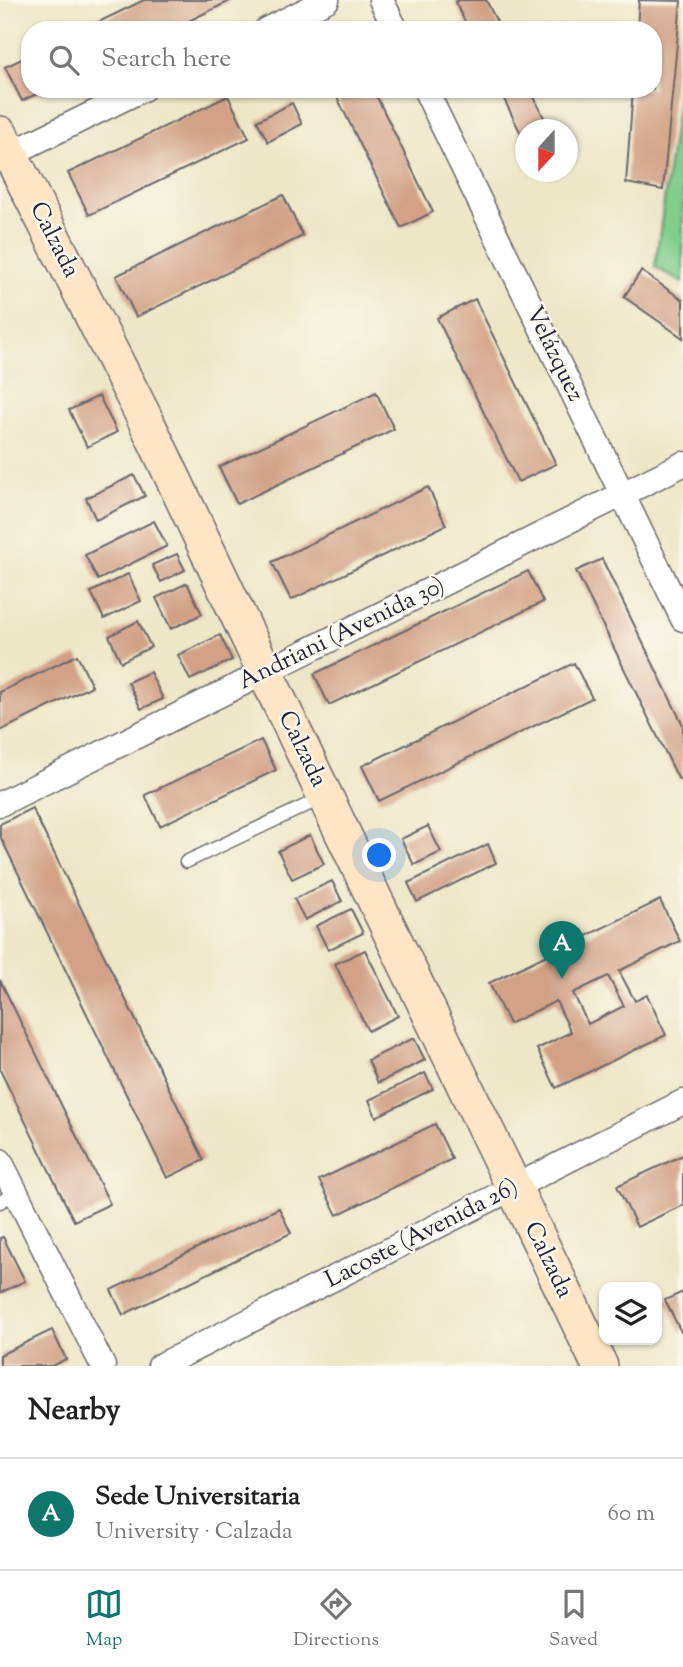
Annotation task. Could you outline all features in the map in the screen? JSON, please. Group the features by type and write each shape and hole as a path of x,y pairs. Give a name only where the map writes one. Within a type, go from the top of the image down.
{"street":[{"path":"284,21 327,0"},
{"path":"381,0 392,21"},
{"path":"3,149 122,98"},
{"name":"Velázquez","path":"429,98 683,619"},
{"name":"Calzada","path":"3,149 146,421 600,1366"},
{"name":"Andriani (Avenida 30)","path":"0,804 683,464"},
{"name":"Lacoste (Avenida 26)","path":"160,1366 683,1102"},
{"path":"0,1161 8,1198 103,1366"}],"lane":[{"path":"186,862 326,797"}],"green space":[{"path":"683,62 683,283 655,267"}],"building":[{"path":"144,0 232,0 189,21 101,21"},
{"path":"486,0 496,21 464,21 455,2"},
{"path":"639,0 681,1 663,190 626,183 632,98 662,98 662,21 638,21"},
{"path":"21,59 21,98 28,98 22,101 5,67"},
{"path":"224,98 229,98 249,138 89,215 68,173"},
{"path":"337,98 377,98 433,212 401,228"},
{"path":"503,98 534,98 545,119 515,119 515,122"},
{"path":"292,103 302,124 268,142 257,121"},
{"path":"283,195 303,236 136,317 116,276"},
{"path":"641,271 683,300 683,338 624,297"},
{"path":"475,299 556,464 518,482 437,318"},
{"path":"376,392 394,429 237,504 219,467"},
{"path":"99,396 117,432 87,447 69,410"},
{"path":"134,475 145,496 96,520 86,498"},
{"path":"428,487 446,525 291,600 272,562"},
{"path":"154,521 167,546 98,580 85,555"},
{"path":"177,554 185,570 161,582 152,565"},
{"path":"602,559 683,725 683,778 679,780 576,571"},
{"path":"528,571 543,602 329,705 314,674"},
{"path":"128,574 141,601 104,619 91,592"},
{"path":"187,583 202,614 171,629 156,598"},
{"path":"138,621 151,647 121,662 109,636"},
{"path":"220,635 232,660 190,680 178,655"},
{"path":"77,655 92,686 0,731 0,692"},
{"path":"574,663 592,698 379,801 362,766"},
{"path":"150,672 163,699 141,709 128,682"},
{"path":"261,740 276,770 160,826 145,795"},
{"path":"32,808 204,1160 167,1178 0,836 0,824"},
{"path":"428,826 441,852 414,865 401,839"},
{"path":"310,835 324,864 292,879 278,851"},
{"path":"488,844 496,863 417,902 408,883"},
{"path":"332,881 342,901 305,920 294,899"},
{"path":"660,900 680,941 619,971 635,1001 647,995 666,1035 556,1088 537,1049 571,1032 556,1001 509,1024 489,983","holes":["608,976 624,1006 588,1024 573,993"]},
{"path":"351,909 363,933 328,950 316,926"},
{"path":"365,950 398,1016 368,1031 335,964"},
{"path":"0,980 110,1204 74,1221 0,1070"},
{"path":"414,1038 425,1060 378,1083 368,1060"},
{"path":"425,1073 433,1089 376,1117 369,1100"},
{"path":"435,1124 452,1159 337,1215 319,1180"},
{"path":"683,1155 683,1205 637,1227 617,1186"},
{"path":"279,1208 291,1233 123,1315 111,1290"},
{"path":"3,1237 25,1281 0,1293 0,1238"},
{"path":"683,1292 683,1331 681,1332 665,1300"},
{"path":"52,1330 66,1359 52,1366 0,1366 0,1355"}],"place":[{"name":"Sede Universitaria","path":"562,979"}]}
